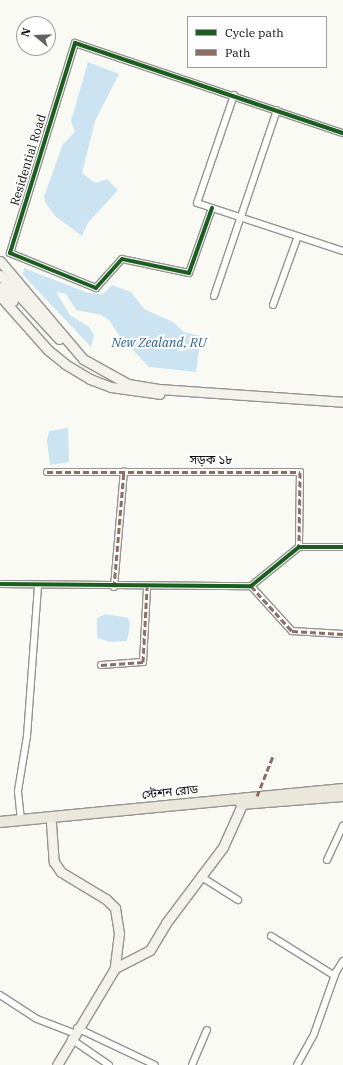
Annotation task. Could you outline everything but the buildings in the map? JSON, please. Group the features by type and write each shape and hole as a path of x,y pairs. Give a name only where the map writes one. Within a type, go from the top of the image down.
{"main road":[{"path":"0,262 83,359"},
{"path":"0,275 46,334 65,364"},
{"path":"0,286 46,334 83,359 128,384 158,389 343,402"},
{"path":"0,296 48,350 65,364 111,387 136,392 343,408"},
{"name":"স্টেশন রোড","path":"0,829 343,789"},
{"name":"স্টেশন রোড","path":"0,822 244,800 343,796"},
{"path":"114,968 150,950 166,923 223,847 244,800"},
{"path":"51,823 54,862 61,872 106,899 115,908 119,933 114,968 74,1033 57,1065"}],"street":[{"name":"Residential Road","path":"212,208 189,273 122,259 96,288 10,252 75,43 234,95"},
{"path":"343,133 234,95 197,203 343,251"},
{"path":"214,296 277,110"},
{"path":"274,305 298,236"},
{"path":"114,587 124,471"},
{"name":"সড়ক ১৮","path":"47,472 300,472 298,546"},
{"path":"0,584 114,587 251,586 298,546 343,547"},
{"path":"21,820 18,791 27,736 38,585"},
{"path":"251,586 292,631 343,634"},
{"path":"101,665 143,662 147,587"},
{"path":"327,860 343,825"},
{"path":"200,876 238,900"},
{"path":"271,936 335,976"},
{"path":"297,1065 314,1034 335,976 343,961"},
{"path":"0,995 37,1019 156,1065"},
{"path":"192,1065 207,1030"},
{"path":"74,1033 109,1065"}],"water":[{"path":"88,62 119,74 95,121 82,173 95,183 107,179 118,190 88,223 82,236 55,216 45,202 44,196 63,144 75,132 71,121"},
{"name":"New Zealand, RU","path":"24,268 88,293 103,294 112,285 131,292 144,309 173,322 184,332 201,336 196,372 149,367 118,334 109,320 101,315 76,310 66,294 56,292 70,315 89,327 94,335 91,347 23,275"},
{"path":"68,428 69,462 50,465 47,441 49,431"},
{"path":"106,614 128,618 130,625 127,641 110,642 97,638 97,618"}],"marked path":[{"path":"114,587 124,471"},
{"path":"47,472 300,472 299,547"},
{"path":"251,586 292,631 343,634"},
{"path":"101,665 143,662 147,587"},
{"path":"257,796 273,756"}],"cycle path":[{"path":"212,208 189,273 122,259 96,288 10,253 75,43 343,133"},
{"path":"0,584 251,586 299,547 343,547"}]}
